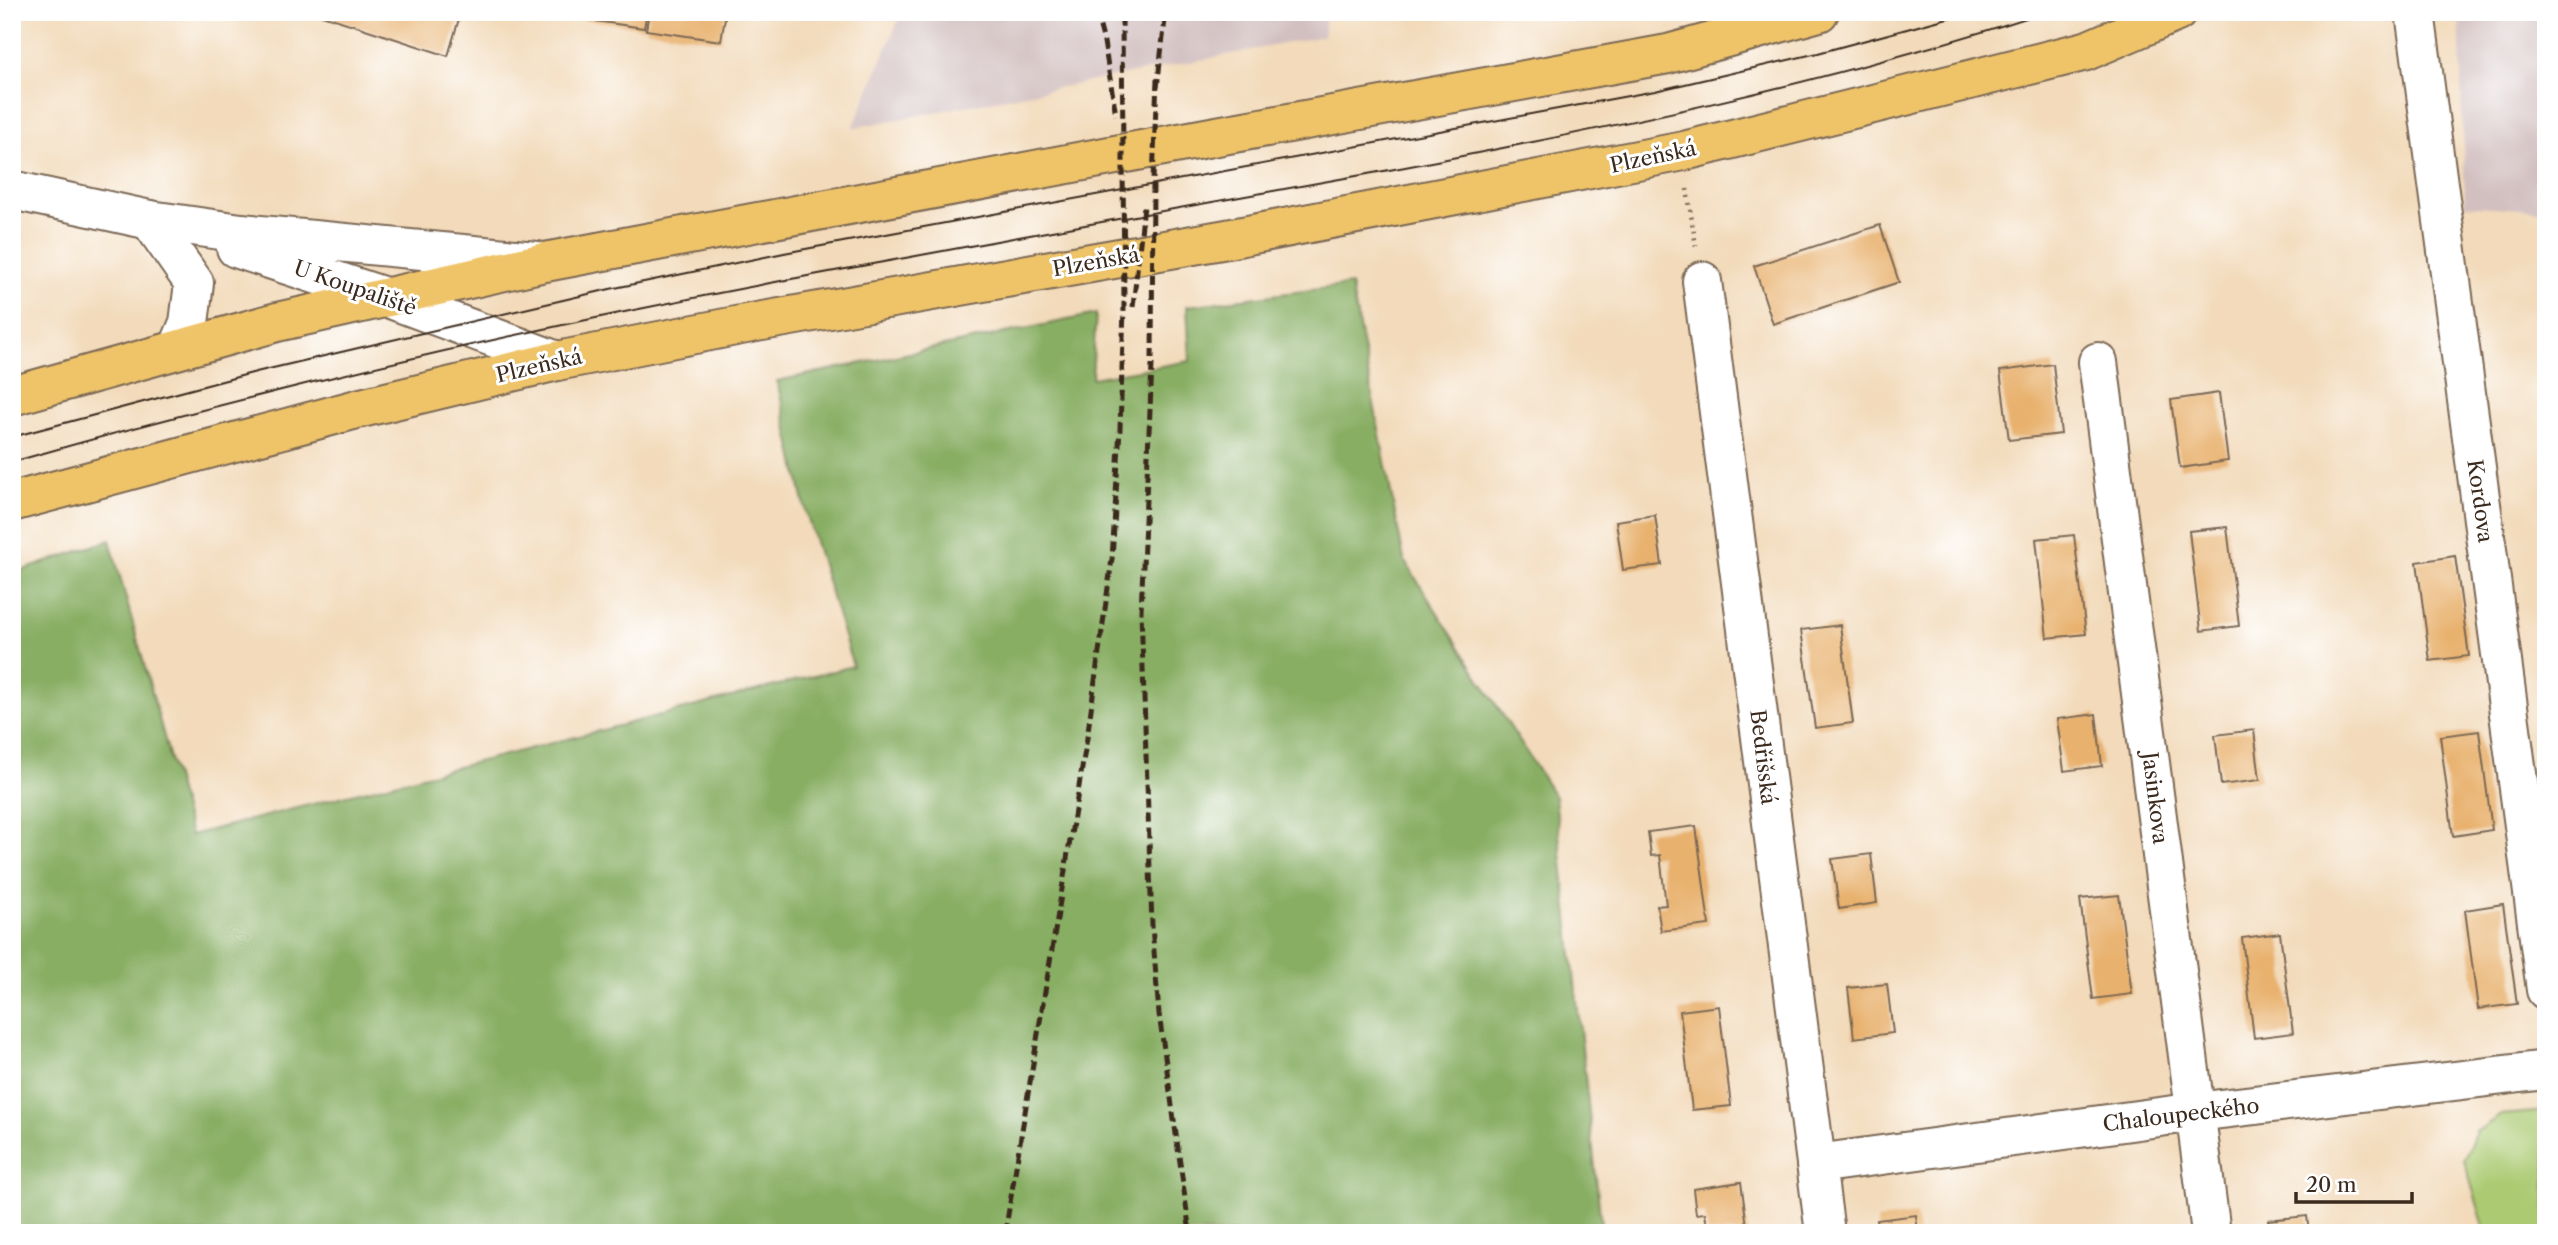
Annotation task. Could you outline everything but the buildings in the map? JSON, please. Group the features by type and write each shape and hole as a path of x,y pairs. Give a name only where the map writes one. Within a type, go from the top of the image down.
{"main road":[{"path":"12,396 277,322 545,262 1668,54 1819,12"},
{"name":"Plzeňská","path":"12,502 357,409 557,361 751,323 1227,239 1684,151 2086,51 2177,12"}],"street":[{"name":"Kordova","path":"2415,12 2546,990"},
{"name":"U Koupaliště","path":"12,190 150,220 241,233 545,262"},
{"name":"U Koupaliště","path":"150,220 388,298 557,361"},
{"path":"150,220 194,283 189,323 178,349"},
{"name":"Bedřišská","path":"1702,281 1825,1233"},
{"name":"Jasinkova","path":"2098,362 2211,1233"},
{"name":"Chaloupeckého","path":"1816,1164 2196,1112 2546,1070"}],"path":[{"path":"1686,180 1702,281"}],"shaded area":[{"path":"902,12 1326,12 1323,36 853,128"},
{"path":"2459,12 2546,12 2546,211 2465,205"}],"green space":[{"path":"1351,285 1404,560 1555,797 1602,1233 12,1233 12,574 110,540 191,835 853,666 806,512 777,381 1096,314 1092,378 1190,361 1187,306"},
{"path":"2546,1111 2546,1233 2486,1233 2464,1160 2476,1132 2501,1115"}],"tram line":[{"path":"12,437 256,372 610,289 784,253 1655,91 1818,53 1970,12"},
{"path":"12,462 300,385 591,319 861,266 1384,171 1634,121 1882,61 2045,12"}],"railway":[{"path":"1096,12 1104,42 1116,115"},
{"path":"1005,1233 1087,738 1112,559 1124,308 1122,12"},
{"path":"1157,88 1166,12"},
{"path":"1157,79 1153,180 1152,365 1141,611 1152,926 1159,1014 1190,1233"},
{"path":"1133,307 1144,206"}]}
